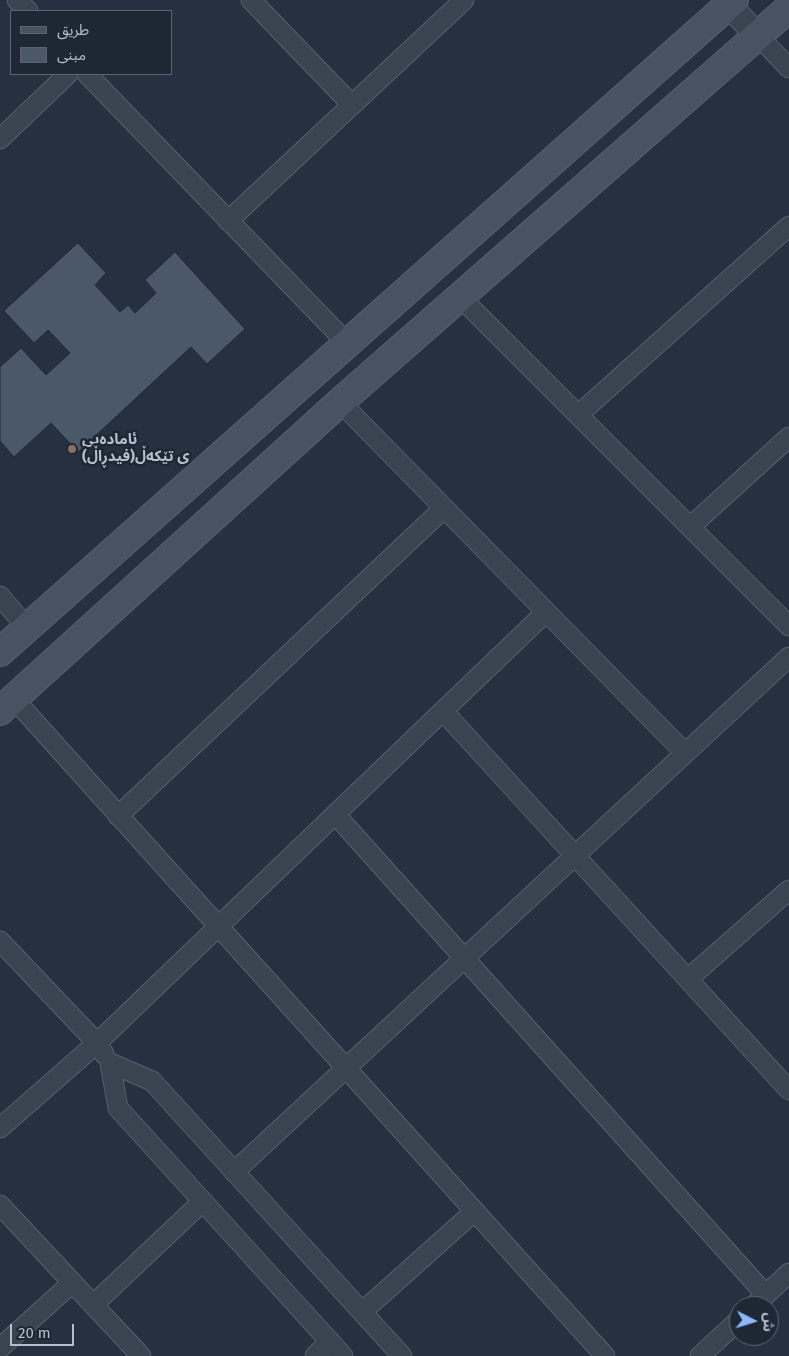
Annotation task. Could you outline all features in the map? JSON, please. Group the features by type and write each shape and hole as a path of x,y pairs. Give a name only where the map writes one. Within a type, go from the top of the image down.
{"main road":[{"path":"0,652 729,2"},
{"path":"7,706 340,402 758,36 784,6"},
{"path":"90,572 98,573 111,582 118,596 118,604"}],"street":[{"path":"17,0 27,10"},
{"path":"250,0 352,105"},
{"path":"228,221 464,0"},
{"path":"729,2 789,68"},
{"path":"0,139 67,75"},
{"path":"88,75 347,343"},
{"path":"578,415 789,226"},
{"path":"460,297 789,626"},
{"path":"340,402 685,753"},
{"path":"690,527 789,437"},
{"path":"118,816 444,508"},
{"path":"0,596 27,628"},
{"path":"0,1128 97,1043 546,612"},
{"path":"234,1172 789,657"},
{"path":"7,706 118,816 475,1211 600,1354"},
{"path":"443,711 789,1090"},
{"path":"335,814 465,957 757,1296"},
{"path":"688,979 789,890"},
{"path":"0,941 97,1043 110,1063 118,1108 343,1356"},
{"path":"110,1063 152,1082 402,1356"},
{"path":"94,1304 202,1202"},
{"path":"0,1205 141,1356"},
{"path":"362,1312 475,1211"},
{"path":"764,1296 789,1273"},
{"path":"0,1348 72,1283"},
{"path":"700,1356 729,1329"},
{"path":"315,1356 330,1341"}],"building":[{"path":"78,243 106,273 95,285 120,312 128,305 135,313 156,293 145,280 175,252 245,329 207,364 191,347 78,452 51,423 14,457 0,441 0,367 21,348 46,375 70,353 48,330 34,343 4,311"}],"place":[{"name":"ئامادەیی (فیدڕاڵ)ی تێکەڵ","path":"72,449"}]}
